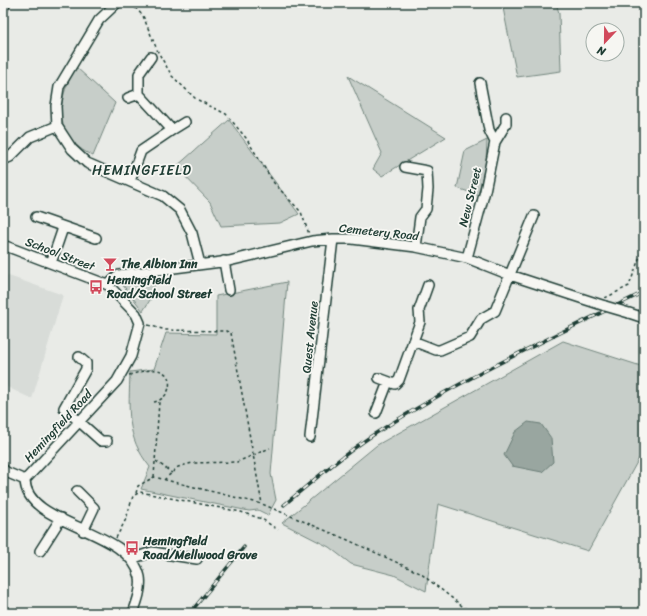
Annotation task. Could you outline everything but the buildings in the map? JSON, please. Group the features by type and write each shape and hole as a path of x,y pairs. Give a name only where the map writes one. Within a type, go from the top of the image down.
{"street":[{"path":"116,3 99,20 59,87 56,106 57,126 72,149 87,163 163,196 180,210 192,233 200,264"},
{"path":"151,57 140,70 138,82 139,94 172,130"},
{"path":"480,83 489,130 495,142"},
{"path":"128,98 139,94"},
{"path":"495,142 506,124 506,117"},
{"path":"130,181 141,151 185,122"},
{"path":"3,160 10,157 30,137 57,126"},
{"name":"New Street","path":"467,258 485,191 495,142"},
{"path":"405,167 427,171 428,189 426,209 420,217 416,248"},
{"path":"414,341 436,350 440,350 470,337 481,319 495,311 534,216"},
{"path":"36,217 63,228 96,238"},
{"path":"51,263 63,228"},
{"name":"Quest Avenue","path":"310,437 333,239"},
{"name":"Cemetery Road","path":"108,285 119,275 224,261 312,241 352,239 416,248 467,258 510,275 644,318"},
{"name":"School Street","path":"3,245 108,285"},
{"path":"224,261 229,290"},
{"path":"108,285 136,314 140,323"},
{"path":"379,378 395,384 399,380 414,341 420,319 420,307 428,285"},
{"name":"Hemingfield Road","path":"133,613 139,595 140,577 131,559 113,543 83,531 42,508 30,498 25,489 25,480 120,377 131,356 140,323"},
{"path":"78,357 87,365 72,396 64,408 101,441 107,441"},
{"path":"376,413 388,382"},
{"path":"3,469 6,472 25,480"},
{"path":"77,492 94,508 83,531"},
{"path":"40,551 61,518"},
{"path":"131,559 152,552 197,559"}],"path":[{"path":"131,3 143,16 158,52 172,76 196,99 226,114 246,138 274,183 301,212 312,241"},
{"path":"596,302 629,286 644,245"},
{"path":"140,323 166,330 226,331 231,333 262,504"},
{"path":"120,377 152,370 158,370 164,373 170,384 169,392 160,401 154,402"},
{"path":"154,478 160,401"},
{"path":"164,480 178,467 192,463 237,462 270,448"},
{"path":"156,461 172,473"},
{"path":"113,543 126,519 138,486 154,478 262,504 348,540 420,573 471,613"},
{"path":"136,493 140,492 162,495 241,512 262,519 278,530"}],"shaded area":[{"path":"502,3 556,3 559,13 561,71 517,77"},
{"path":"76,67 115,103 93,156 80,148 70,138 64,128 62,105 64,92"},
{"path":"348,76 446,137 382,176 373,169 382,153"},
{"path":"229,120 299,214 280,223 221,226 210,202 176,167"},
{"path":"487,140 486,162 478,195 457,188 465,151"},
{"path":"3,274 63,295 32,399 3,385"},
{"path":"157,277 150,300 143,311 122,284 134,282 134,279"},
{"path":"287,282 271,474 276,500 268,515 258,510 249,511 141,489 150,467 142,456 132,433 129,411 130,372 154,369 166,333 216,334 216,296"},
{"path":"563,341 644,367 644,452 642,453 588,551 438,504 426,591 394,575 351,564 329,547 282,523 377,445"},
{"path":"528,422 541,424 551,438 553,462 542,472 512,466 504,455 515,432"}],"railway":[{"path":"284,505 350,451 406,415 472,377 644,292"},
{"path":"190,613 244,547"}],"place":[{"name":"The Albion Inn","path":"110,264"},
{"name":"Hemingfield Road/School Street","path":"96,287"},
{"name":"Hemingfield Road/Mellwood Grove","path":"132,548"}],"district":[{"name":"HEMINGFIELD","path":"142,170"}]}
